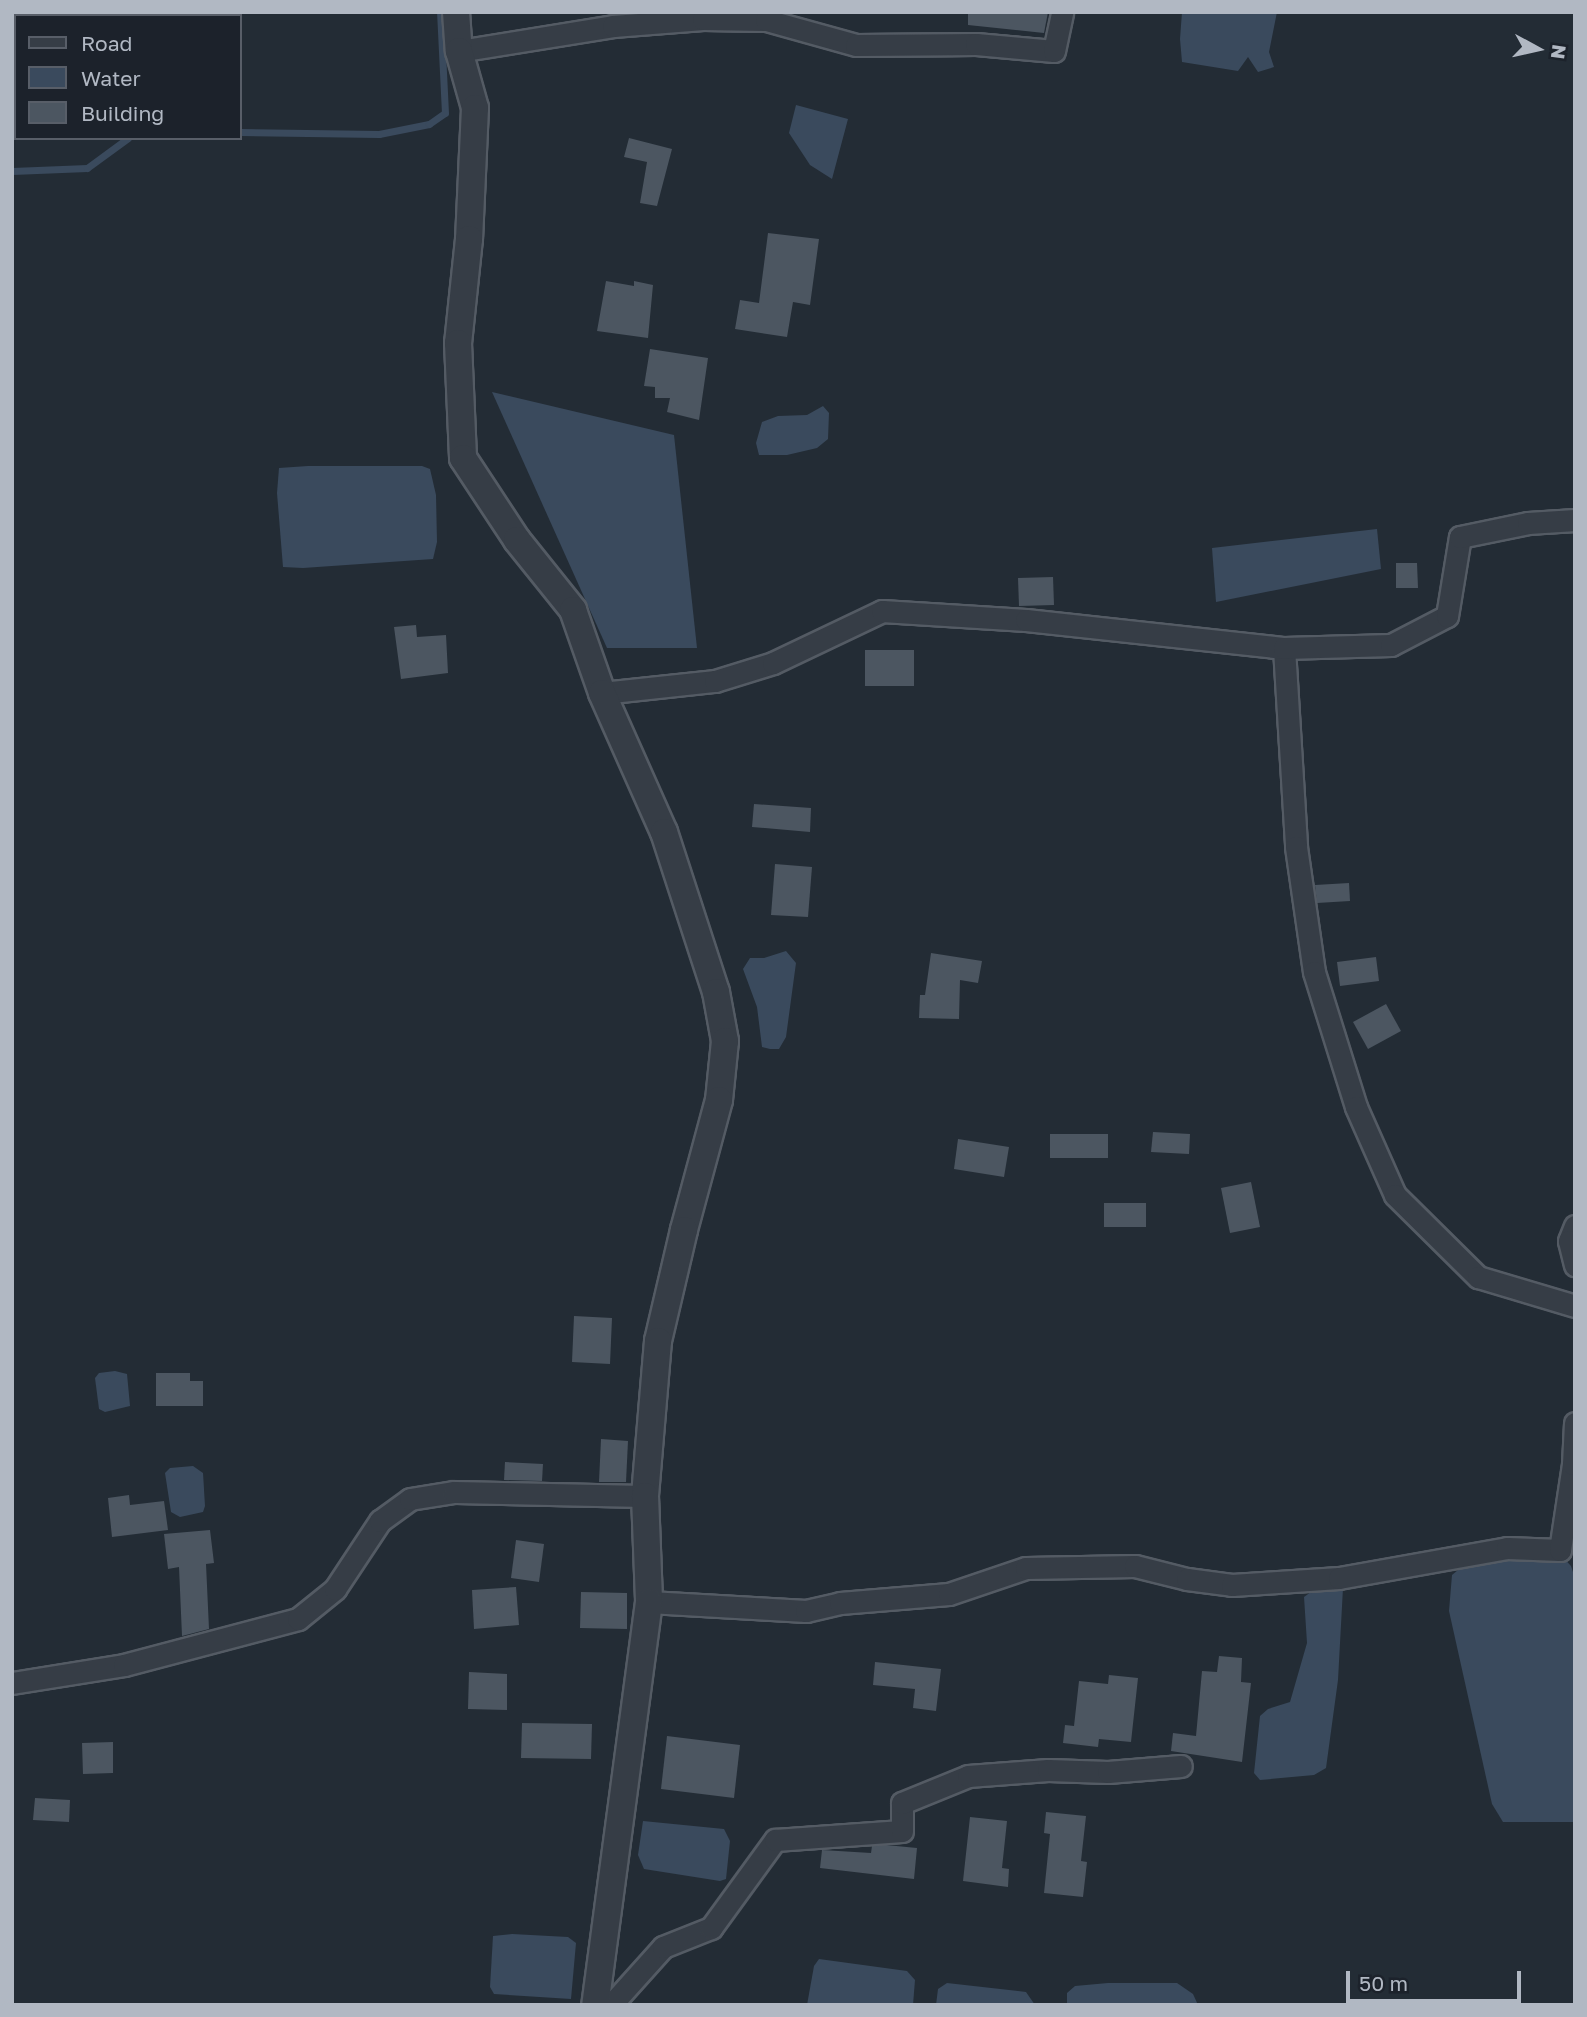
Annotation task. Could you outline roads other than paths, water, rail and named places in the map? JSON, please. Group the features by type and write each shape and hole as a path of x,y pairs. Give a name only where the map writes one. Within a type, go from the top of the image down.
{"street":[{"path":"456,12 459,51 475,108 469,239 458,342 463,458 517,540 573,610 601,693 664,832 716,992 725,1041 719,1100 684,1230 659,1341 645,1496 649,1602 595,2005"},
{"path":"459,51 613,26 703,19 766,20 856,45 976,44 1054,51 1062,12"},
{"path":"601,693 715,681 773,663 882,611 1026,621 1284,648 1391,645 1447,616 1460,537 1528,523 1575,520"},
{"path":"1284,648 1296,847 1314,972 1356,1107 1395,1195 1478,1277 1575,1306"},
{"path":"1575,1226 1570,1241 1575,1265"},
{"path":"649,1602 806,1611 840,1603 950,1594 1026,1568 1135,1566 1187,1579 1243,1584 1339,1578 1507,1548 1567,1550 1575,1423"},
{"path":"12,1683 124,1665 298,1619 335,1589 380,1521 410,1499 454,1492 645,1496"},
{"path":"611,2005 663,1947 711,1928 775,1840 902,1831 902,1803 968,1776 1048,1770 1108,1772 1181,1766"}],"water":[{"path":"1182,12 1277,12 1269,52 1274,67 1258,72 1248,57 1238,71 1182,62"},
{"path":"796,105 848,119 832,179 810,165 789,133"},
{"path":"492,392 674,435 697,648 607,648"},
{"path":"823,406 829,413 828,439 817,448 787,455 759,455 756,443 762,422 778,416 807,415"},
{"path":"422,466 430,469 436,495 437,542 433,559 283,567 277,493 279,468"},
{"path":"1377,529 1381,569 1216,602 1212,548"},
{"path":"786,951 796,963 786,1037 779,1049 770,1049 762,1047 757,1007 743,969 750,958 764,958"},
{"path":"115,1371 127,1374 130,1406 105,1412 99,1409 95,1378 99,1373"},
{"path":"193,1466 203,1473 205,1506 203,1512 180,1517 171,1512 165,1473 170,1468"},
{"path":"1561,1555 1571,1566 1575,1578 1575,1822 1503,1822 1492,1804 1449,1611 1452,1575 1458,1570 1481,1564"},
{"path":"1343,1588 1338,1680 1326,1768 1314,1775 1260,1780 1254,1773 1260,1716 1268,1709 1290,1702 1307,1643 1304,1597 1315,1589"},
{"path":"643,1821 724,1829 730,1841 726,1879 720,1881 644,1869 638,1855"},
{"path":"512,1934 568,1937 576,1943 571,1999 494,1994 490,1987 493,1936"},
{"path":"819,1959 907,1971 915,1980 913,2005 807,2005 814,1966"},
{"path":"947,1983 1026,1992 1035,2005 936,2005 938,1989"},
{"path":"1177,1983 1193,1994 1198,2005 1067,2005 1067,1993 1075,1986"}],"waterway":[{"path":"242,132 379,134 429,124 445,113 440,12"},
{"path":"12,171 87,168 125,140"}]}
